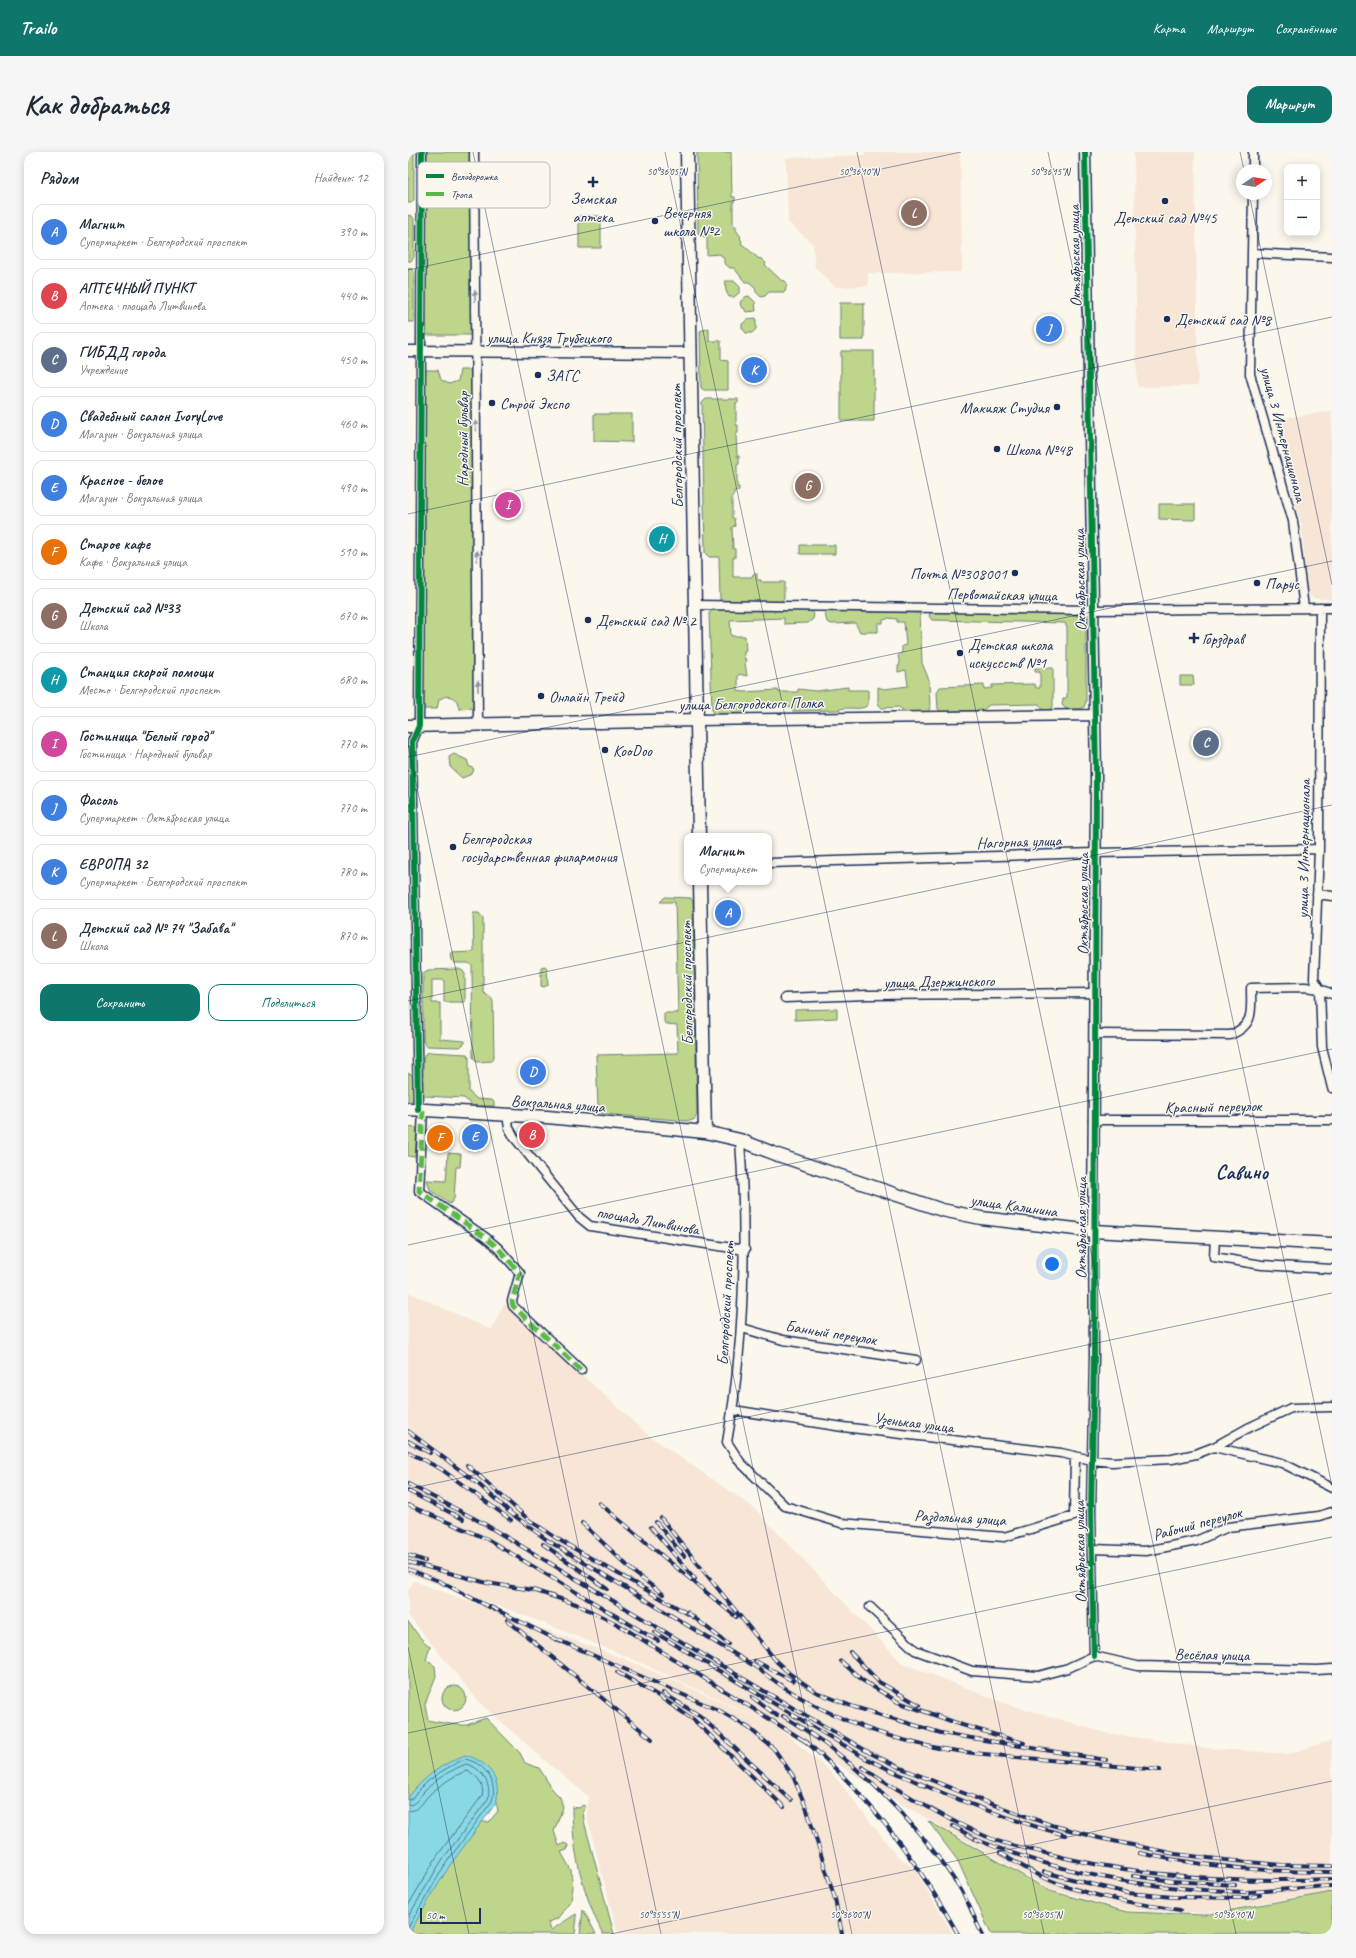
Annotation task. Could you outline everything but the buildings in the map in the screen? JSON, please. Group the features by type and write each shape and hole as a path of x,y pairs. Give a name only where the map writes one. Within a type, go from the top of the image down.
{"main road":[{"name":"Белгородский проспект","path":"687,152 699,833"},
{"name":"улица Белгородского Полка","path":"413,726 697,720"},
{"name":"Белгородский проспект","path":"700,885 705,1132"},
{"name":"Вокзальная улица","path":"416,1110 507,1115 705,1132"},
{"name":"улица Калинина","path":"705,1132 740,1140 778,1155 942,1210 981,1218 1094,1231 1332,1244"}],"street":[{"path":"422,152 422,162"},
{"name":"Народный бульвар","path":"474,152 474,162"},
{"name":"Октябрьская улица","path":"1085,152 1093,610 1095,853 1094,1231 1091,1511 1093,1549 1094,1656"},
{"path":"1253,152 1253,164"},
{"name":"улица 3 Интернационала","path":"1253,200 1250,374 1293,521 1304,608"},
{"path":"422,208 421,351 412,742 416,1110 419,1191 485,1237 509,1260 520,1273 512,1301 513,1306 581,1370"},
{"name":"Народный бульвар","path":"474,208 478,725"},
{"path":"1252,253 1332,256"},
{"name":"улица Князя Трубецкого","path":"408,351 691,353"},
{"name":"Первомайская улица","path":"695,605 1093,610 1332,608"},
{"name":"улица 3 Интернационала","path":"1320,608 1318,849 1314,979 1320,989 1322,1047 1332,1088"},
{"name":"улица Белгородского Полка","path":"697,720 1094,715"},
{"name":"Нагорная улица","path":"772,863 1095,853 1318,849"},
{"path":"1317,894 1332,896"},
{"path":"1094,1034 1230,1035 1242,1031 1250,1022 1251,988 1305,987 1320,989 1332,994"},
{"name":"улица Дзержинского","path":"785,998 868,995 1094,993"},
{"name":"площадь Литвинова","path":"507,1115 509,1128 514,1137 580,1217 590,1226 745,1250"},
{"name":"Красный переулок","path":"1094,1120 1332,1120"},
{"name":"Белгородский проспект","path":"740,1140 745,1250 742,1328 733,1410 727,1442 740,1462 786,1506"},
{"path":"1214,1238 1214,1257 1262,1265 1332,1269"},
{"name":"Банный переулок","path":"742,1328 783,1340 916,1360"},
{"name":"Узенькая улица","path":"733,1410 842,1427 1112,1462 1172,1459 1196,1454 1214,1447 1248,1428 1291,1408 1332,1407"},
{"path":"1214,1447 1282,1463 1332,1488"},
{"name":"Раздольная улица","path":"786,1506 841,1523 1004,1537 1074,1516 1075,1456"},
{"name":"Рабочий переулок","path":"1093,1549 1146,1551 1167,1548 1196,1541 1228,1527 1320,1516 1332,1512"},
{"path":"870,1607 915,1650 972,1671 1038,1676 1068,1668 1094,1656"},
{"name":"Весёлая улица","path":"1094,1656 1137,1666 1332,1669"}],"shaded area":[{"path":"865,152 960,152 962,272 868,273 868,286 835,287 815,267 813,244 788,222 786,158 865,155"},
{"path":"1134,152 1195,152 1198,386 1137,387"},
{"path":"1332,411 1332,600 1314,598 1307,592 1302,525 1291,489 1294,480 1277,419"},
{"path":"408,1292 491,1330 504,1304 648,1435 754,1508 902,1663 1004,1703 1105,1733 1208,1748 1288,1754 1332,1740 1332,1891 1204,1913 1128,1910 1051,1889 905,1806 780,1729 832,1773 897,1856 914,1868 953,1934 618,1934 587,1817 588,1796 550,1765 480,1703 408,1615 408,1591 414,1581 625,1659 776,1726 626,1656 526,1616 408,1574"}],"green space":[{"path":"408,152 414,152 414,200 411,203 408,203"},
{"path":"422,152 473,152 473,162 422,162"},
{"path":"697,152 731,152 732,197 735,197 735,201 733,202 733,226 736,226 736,230 741,237 741,243 759,259 760,258 766,263 765,265 782,281 784,280 787,283 785,292 769,292 765,296 761,297 756,292 755,287 749,282 745,282 734,268 730,268 724,263 724,259 720,254 707,255 707,238 698,234"},
{"path":"422,208 474,208 475,335 422,335"},
{"path":"408,215 412,216 414,219 414,257 411,261 408,261"},
{"path":"579,216 601,216 601,248 579,248"},
{"path":"408,268 412,269 414,272 414,322 408,322"},
{"path":"725,281 734,281 740,287 740,292 734,297 729,297 726,291"},
{"path":"749,296 755,302 756,311 746,312 744,308 741,307 740,302 745,297"},
{"path":"840,303 864,303 864,340 840,340"},
{"path":"756,318 756,329 752,333 746,333 742,328 742,324 747,319"},
{"path":"709,328 709,341 721,341 721,360 728,361 728,390 704,390 701,388 700,331"},
{"path":"841,351 874,351 874,421 841,421"},
{"path":"421,370 438,370 441,380 449,384 458,381 460,370 472,370 474,708 459,709 457,701 448,696 439,700 437,709 419,709"},
{"path":"706,399 738,399 738,403 736,403 736,425 738,425 738,433 736,434 737,456 739,456 739,464 737,465 737,487 739,487 739,491 734,491 734,495 732,496 732,518 734,518 735,526 732,527 733,549 735,549 735,558 733,558 733,577 752,577 753,574 757,574 757,580 761,580 761,582 784,582 784,598 780,602 720,602 719,557 709,557 705,553 702,403"},
{"path":"594,414 632,414 632,442 594,441"},
{"path":"1159,504 1195,504 1195,520 1159,519"},
{"path":"800,545 835,545 835,554 800,554"},
{"path":"713,609 806,609 811,610 814,614 813,619 808,623 784,624 784,618 730,620 731,636 745,636 746,651 744,652 744,659 746,659 745,663 747,676 739,674 738,691 778,690 778,692 798,692 798,689 816,691 848,687 848,690 868,690 868,705 861,708 845,708 838,710 793,711 789,706 747,706 746,713 743,715 714,715 712,711 709,613"},
{"path":"828,611 920,613 922,663 929,680 930,708 928,712 907,713 899,707 882,708 878,704 878,687 884,689 908,686 906,670 898,672 898,666 900,665 898,656 902,652 902,646 906,645 904,622 897,622 897,619 887,618 883,620 883,623 878,623 878,632 860,632 855,623 832,624 827,622 825,614"},
{"path":"931,611 1083,615 1086,619 1086,702 1084,707 1080,709 1066,709 1062,705 1063,699 1067,697 1067,628 1065,623 932,620 929,616"},
{"path":"1035,668 1053,668 1053,706 1050,710 1043,710 1039,704 989,705 983,710 941,712 938,709 937,692 940,687 984,685 984,689 992,688 992,685 1035,684 1036,688 1040,688 1040,672 1035,672"},
{"path":"1180,676 1193,676 1194,685 1180,685"},
{"path":"454,754 467,760 469,766 474,769 472,774 462,778 450,767 449,757"},
{"path":"665,897 691,898 693,902 697,1113 695,1119 690,1121 603,1114 599,1112 598,1108 596,1055 678,1053 677,1025 667,1024 664,1022 664,1013 678,1013 675,902 660,902"},
{"path":"473,913 479,913 483,918 483,991 491,997 493,1001 494,1057 492,1061 477,1062 473,1057 472,966 469,963 454,963 451,960 450,953 474,952"},
{"path":"545,966 547,968 548,985 544,987 541,986 541,967"},
{"path":"459,969 465,974 465,1002 444,1002 444,980 432,980 432,1003 440,1003 440,1039 465,1041 465,1043 460,1047 426,1046 423,1041 423,973 428,970"},
{"path":"837,1009 837,1018 795,1020 795,1010"},
{"path":"429,1052 467,1054 469,1057 469,1092 477,1099 492,1100 494,1102 494,1106 473,1106 464,1098 425,1096 423,1092 423,1058 425,1054"},
{"path":"408,1073 413,1076 414,1099 408,1103"},
{"path":"408,1127 417,1128 415,1157 408,1156"},
{"path":"448,1153 461,1154 460,1167 456,1167 454,1199 450,1204 430,1190 427,1180 446,1181"},
{"path":"408,1622 421,1638 430,1646 426,1660 435,1666 436,1676 425,1704 428,1720 448,1724 467,1725 486,1718 520,1753 525,1763 539,1768 553,1790 560,1797 563,1807 554,1831 559,1846 564,1843 568,1845 567,1850 561,1852 571,1870 573,1887 571,1901 557,1919 548,1922 551,1930 576,1914 575,1934 409,1934 430,1890 481,1822 489,1822 498,1811 493,1800 408,1806"},
{"path":"454,1686 459,1687 465,1693 465,1703 459,1709 454,1710 449,1709 443,1703 442,1698 443,1693 449,1687"},
{"path":"583,1805 586,1807 583,1811 584,1821 614,1934 603,1934 584,1888 580,1872 574,1840 572,1807 579,1808"},
{"path":"928,1821 1050,1891 1127,1912 1204,1915 1332,1892 1332,1934 991,1934 958,1861"},
{"path":"583,1910 584,1911 596,1934 580,1934"}],"water":[{"path":"465,1755 480,1762 491,1772 497,1786 496,1803 450,1865 412,1928 412,1934 408,1934 408,1798 433,1772"}],"railway":[{"path":"408,1431 476,1482 510,1512"},
{"path":"408,1441 430,1453"},
{"path":"408,1452 441,1469 511,1520"},
{"path":"467,1465 529,1520 561,1541 690,1615"},
{"path":"408,1484 481,1522 764,1691 870,1753 901,1768 986,1802 1048,1824 1099,1838 1175,1854 1282,1865 1332,1866"},
{"path":"408,1491 463,1519"},
{"path":"599,1503 736,1617"},
{"path":"408,1505 487,1539 658,1641"},
{"path":"508,1511 547,1540 756,1667 777,1683 800,1697 871,1730 922,1745 948,1750"},
{"path":"661,1518 777,1662 790,1674 816,1692 854,1707 941,1733 1106,1760"},
{"path":"656,1522 684,1556"},
{"path":"582,1523 636,1574 663,1594"},
{"path":"651,1527 695,1579"},
{"path":"543,1544 607,1589"},
{"path":"408,1555 425,1561"},
{"path":"408,1562 487,1583 533,1590 576,1604 619,1625 808,1743"},
{"path":"408,1569 439,1581 495,1610"},
{"path":"491,1607 561,1642"},
{"path":"687,1612 728,1644"},
{"path":"507,1620 652,1739"},
{"path":"654,1632 867,1759 964,1802 1014,1820 1065,1835"},
{"path":"556,1639 720,1711 749,1728 774,1749 793,1776 807,1810 835,1899 842,1934"},
{"path":"850,1652 879,1682 919,1705"},
{"path":"755,1661 793,1681"},
{"path":"841,1661 862,1680 898,1702 962,1725 1024,1743"},
{"path":"617,1672 657,1695 694,1720 784,1807"},
{"path":"663,1693 700,1716 791,1800"},
{"path":"752,1697 777,1716"},
{"path":"783,1716 834,1750 880,1791 922,1836 962,1891 982,1934"},
{"path":"804,1740 849,1783 890,1830 926,1881 958,1934"},
{"path":"943,1749 1160,1770"},
{"path":"862,1767 941,1815 975,1832 1004,1843 1077,1861 1149,1873 1222,1879 1332,1879"},
{"path":"953,1826 979,1841"},
{"path":"975,1839 1030,1859 1087,1874 1116,1880 1175,1888 1247,1892 1332,1886"},
{"path":"1000,1853 1042,1877 1087,1893 1118,1900 1180,1910"},
{"path":"1139,1853 1187,1862 1235,1868 1332,1872"},
{"path":"1044,1872 1127,1893 1173,1897 1247,1898 1260,1895"},
{"path":"1133,1876 1173,1881 1235,1885"}],"marked path":[{"path":"423,1110 419,1191 485,1237 498,1248 520,1273 512,1301 513,1306 581,1370"}],"cycle path":[{"path":"422,152 422,162"},
{"path":"1085,152 1096,775 1094,1356 1091,1511 1094,1656"},
{"path":"418,1110 412,742 419,726 422,208"}],"place":[{"name":"Земская аптека","path":"593,182"},
{"name":"Детский сад №45","path":"1165,201"},
{"name":"Детский сад № 74 \"Забава\"","path":"914,213"},
{"name":"Вечерняя школа №2","path":"655,221"},
{"name":"Детский сад №8","path":"1167,319"},
{"name":"Фасоль","path":"1049,329"},
{"name":"ЕВРОПА 32","path":"754,370"},
{"name":"ЗАГС","path":"538,375"},
{"name":"Строй Экспо","path":"492,403"},
{"name":"Макияж Студия","path":"1057,407"},
{"name":"Школа №48","path":"997,449"},
{"name":"Детский сад №33","path":"808,486"},
{"name":"Гостиница \"Белый город\"","path":"508,505"},
{"name":"Станция скорой помощи","path":"662,539"},
{"name":"Почта №308001","path":"1015,573"},
{"name":"Парус","path":"1257,583"},
{"name":"Детский сад № 2","path":"588,620"},
{"name":"Горздрав","path":"1194,638"},
{"name":"Детская школа искуссств №1","path":"960,653"},
{"name":"Онлайн Трейд","path":"541,696"},
{"name":"ГИБДД города","path":"1206,743"},
{"name":"KooDoo","path":"605,750"},
{"name":"Белгородская государственная филармония","path":"453,847"},
{"name":"Магнит","path":"728,913"},
{"name":"Свадебный салон IvoryLove","path":"533,1072"},
{"name":"АПТЕЧНЫЙ ПУНКТ","path":"532,1135"},
{"name":"Красное - белое","path":"475,1137"},
{"name":"Старое кафе","path":"440,1138"}],"district":[{"name":"Савино","path":"1242,1172"}]}
